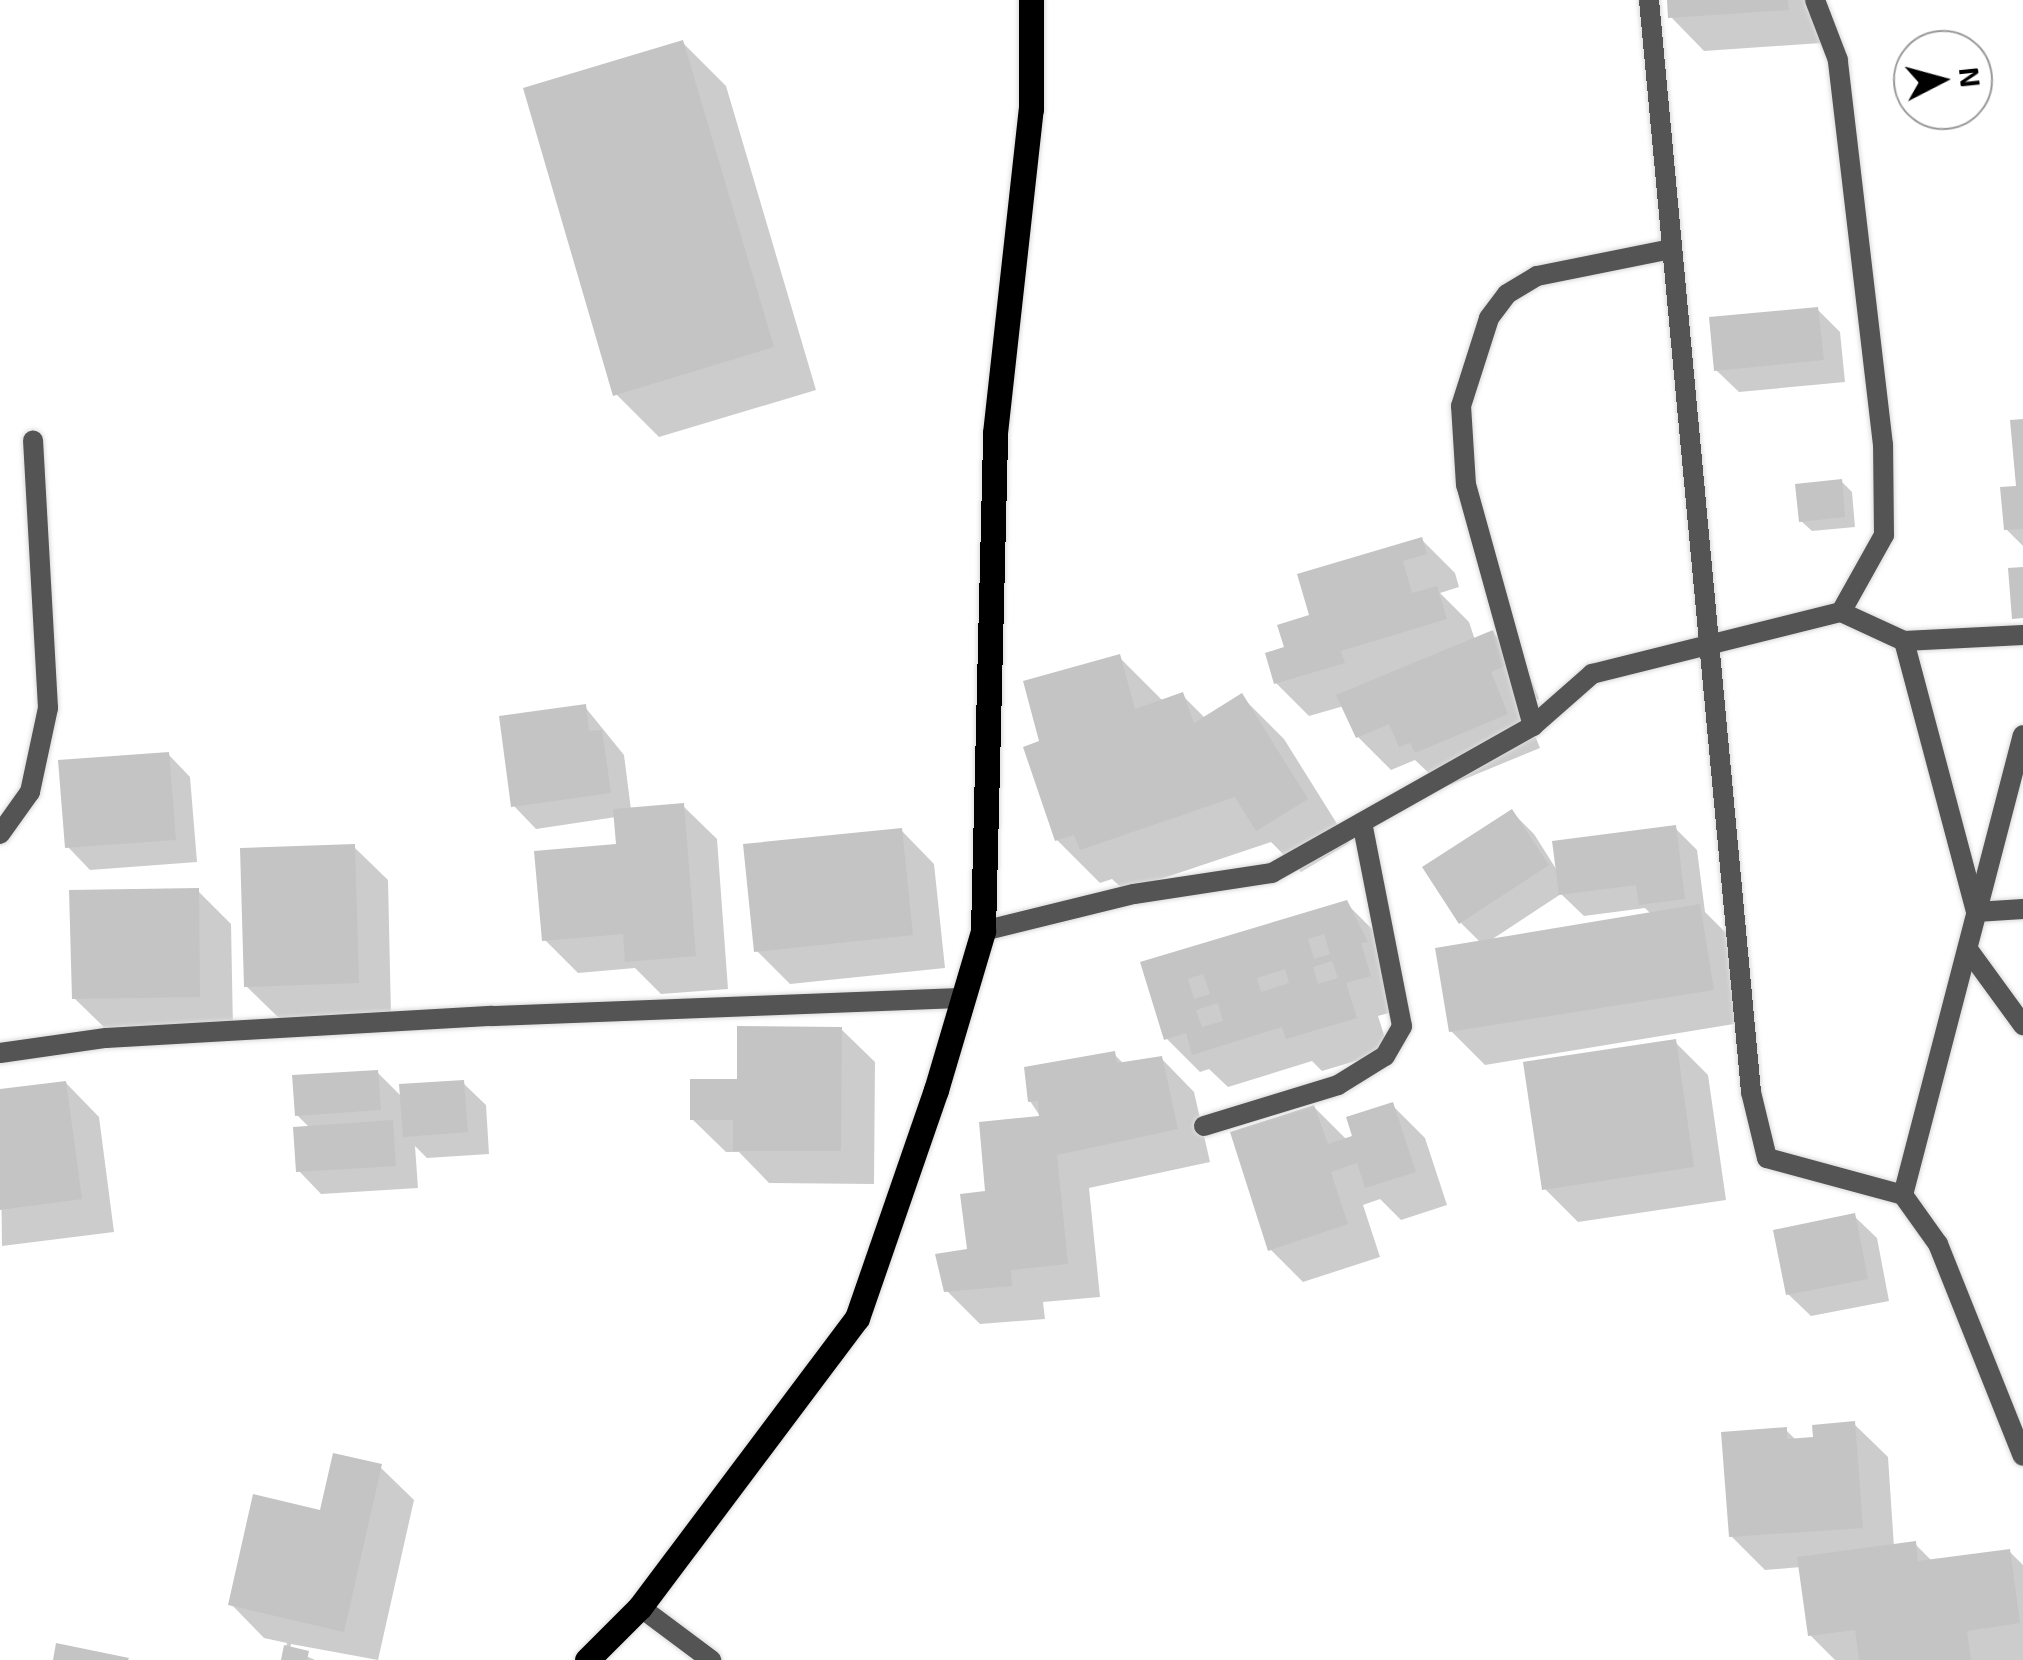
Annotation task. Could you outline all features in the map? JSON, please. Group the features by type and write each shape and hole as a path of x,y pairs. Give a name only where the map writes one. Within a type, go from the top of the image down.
{"main road":[{"path":"587,1660 640,1607 856,1318 984,931 996,433 1031,109 1031,0"}],"street":[{"path":"1649,0 1751,1092 1767,1158 1904,1195 1938,1244 2023,1456"},
{"path":"1816,0 1838,60 1883,445 1884,535 1840,612"},
{"path":"1533,726 1466,486 1462,406 1490,318 1506,294 1537,276 1671,249"},
{"path":"0,834 30,792 48,708 33,440"},
{"path":"984,931 1134,894 1272,873 1533,726 1592,674 1706,642 1840,612 1904,641 2023,635"},
{"path":"1904,641 1976,912"},
{"path":"1904,1195 2023,736"},
{"path":"1204,1126 1338,1085 1385,1056 1402,1026 1362,823"},
{"path":"1976,912 2023,909"},
{"path":"1968,951 2023,1025"},
{"path":"0,1052 106,1038 963,998"},
{"path":"640,1607 711,1660"}],"building":[{"path":"1667,0 1788,0 1789,10 1668,18"},
{"path":"683,40 774,347 613,396 523,88"},
{"path":"1818,307 1824,360 1714,371 1709,317"},
{"path":"2023,419 2023,529 2004,530 2000,487 2016,486 2010,420"},
{"path":"1842,479 1845,517 1799,522 1795,484"},
{"path":"1422,537 1427,554 1403,561 1412,593 1437,586 1447,619 1341,651 1345,663 1274,684 1265,653 1284,647 1277,625 1309,615 1297,574"},
{"path":"2023,567 2023,618 2012,619 2008,568"},
{"path":"1493,630 1508,665 1491,672 1508,714 1415,753 1410,743 1399,747 1389,724 1356,738 1336,695"},
{"path":"1120,654 1135,709 1183,692 1194,723 1242,693 1308,799 1256,831 1235,797 1080,850 1074,835 1055,841 1023,747 1039,741 1023,681"},
{"path":"586,704 589,731 602,730 611,793 511,807 499,716"},
{"path":"169,752 176,840 65,848 58,760"},
{"path":"684,803 696,956 625,962 623,934 542,941 534,851 616,844 613,809"},
{"path":"1512,809 1549,865 1459,924 1422,867"},
{"path":"1676,825 1685,899 1639,905 1636,885 1559,895 1552,841"},
{"path":"902,828 913,935 754,952 743,844"},
{"path":"355,844 359,983 244,987 240,848"},
{"path":"199,888 200,997 72,999 69,890"},
{"path":"1347,900 1368,942 1361,943 1371,976 1346,983 1357,1018 1286,1039 1282,1027 1192,1055 1186,1033 1164,1040 1140,962","holes":["1324,934 1330,954 1314,959 1308,939","1332,961 1338,978 1318,984 1313,967","1285,969 1289,983 1261,992 1257,978","1203,974 1210,994 1194,999 1188,979","1218,1003 1223,1021 1202,1027 1196,1010"]},
{"path":"1700,904 1714,990 1449,1032 1435,948"},
{"path":"737,1026 842,1027 841,1151 733,1151 733,1120 690,1120 690,1079 737,1079"},
{"path":"1676,1039 1694,1167 1542,1190 1523,1062"},
{"path":"1115,1051 1117,1063 1162,1056 1178,1129 1057,1155 1068,1264 1011,1270 1012,1286 944,1292 935,1254 967,1249 960,1194 985,1191 979,1122 1039,1116 1038,1101 1028,1102 1024,1067"},
{"path":"378,1070 381,1110 295,1116 292,1075"},
{"path":"464,1080 468,1132 403,1137 399,1084"},
{"path":"66,1081 82,1199 0,1210 0,1089"},
{"path":"1393,1102 1416,1172 1365,1188 1357,1163 1331,1172 1348,1224 1268,1251 1230,1132 1314,1105 1328,1144 1352,1136 1346,1117"},
{"path":"393,1120 396,1166 296,1172 293,1127"},
{"path":"1855,1213 1868,1279 1786,1295 1773,1230"},
{"path":"1855,1421 1863,1528 1729,1537 1721,1432 1787,1427 1787,1439 1813,1437 1812,1425"},
{"path":"333,1453 382,1464 344,1632 228,1605 253,1494 320,1510"},
{"path":"1916,1541 1918,1561 2010,1549 2020,1623 1967,1631 1971,1660 1859,1660 1855,1630 1808,1636 1797,1557"},
{"path":"56,1643 129,1658 53,1660"},
{"path":"284,1645 309,1651 307,1660 281,1660"}]}
